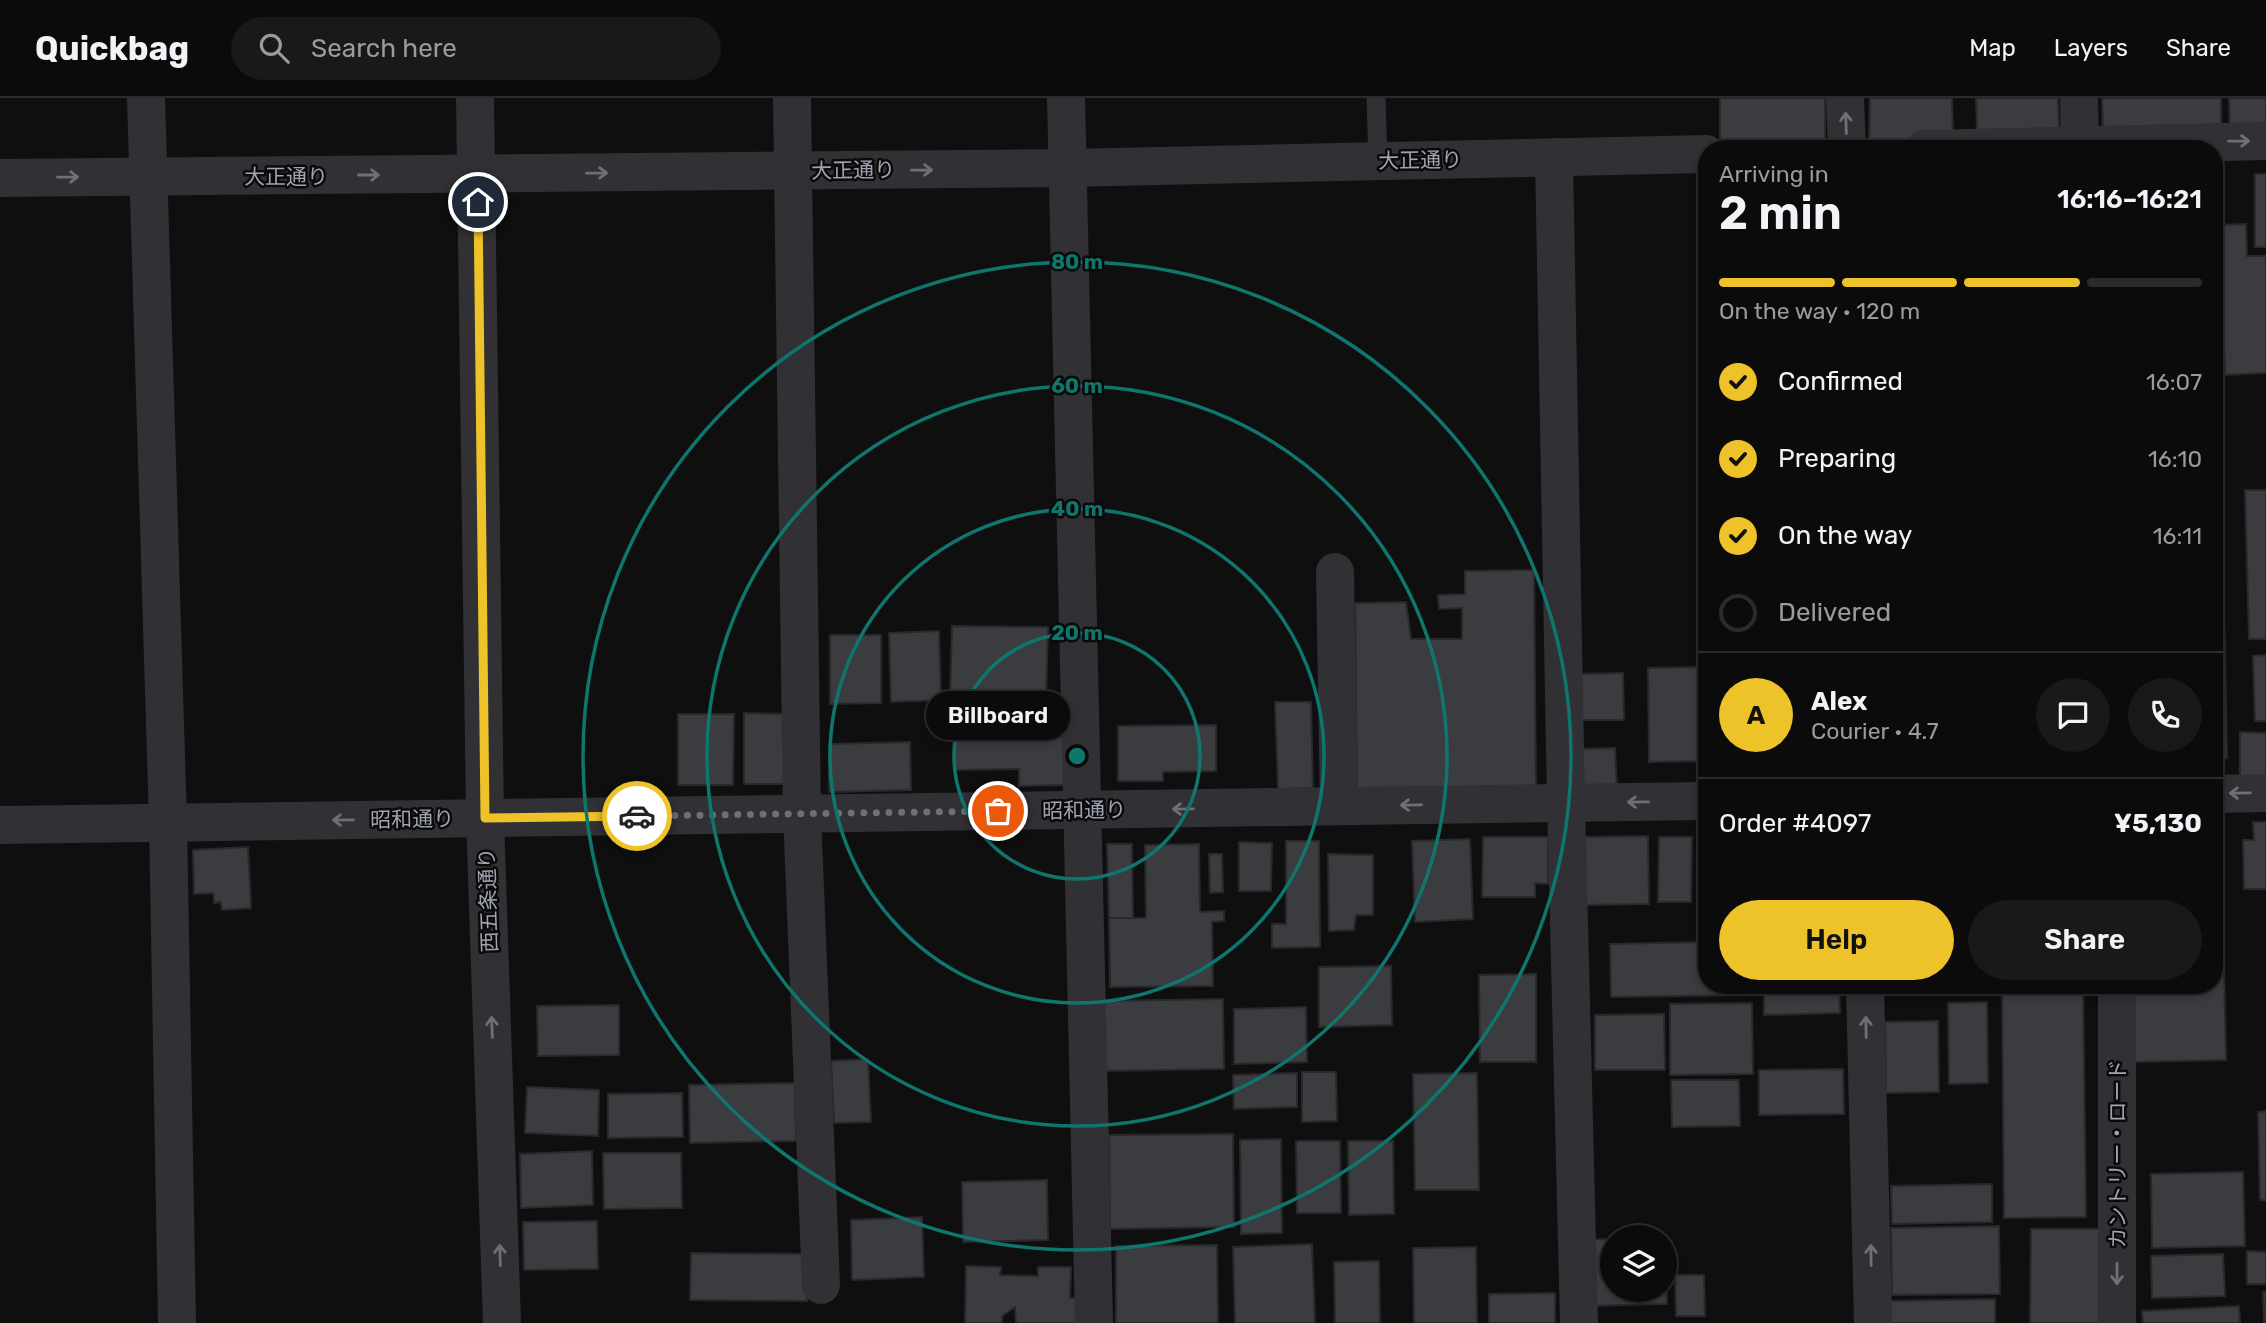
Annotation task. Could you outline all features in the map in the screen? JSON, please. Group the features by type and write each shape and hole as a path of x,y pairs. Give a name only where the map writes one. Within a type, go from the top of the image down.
{"street":[{"path":"146,98 168,823 177,1323"},
{"name":"西五条通り","path":"475,98 485,818 502,1323"},
{"path":"792,98 802,814 821,1285"},
{"path":"1066,98 1094,1323"},
{"path":"1845,98 1847,140"},
{"path":"2079,98 2080,140"},
{"path":"2223,142 2266,141"},
{"name":"大正通り","path":"0,178 1068,168 1698,154"},
{"path":"1554,157 1579,1323"},
{"path":"1335,572 1339,806"},
{"path":"2223,793 2266,793"},
{"name":"昭和通り","path":"0,825 1698,801"},
{"path":"1865,994 1873,1323"},
{"name":"カントリー・ロード","path":"2117,994 2117,1323"}],"lane":[{"path":"1376,98 1378,161"}],"building":[{"path":"1720,98 1825,98 1825,139 1720,140"},
{"path":"1870,98 1952,98 1953,139 1869,139"},
{"path":"1976,98 2058,98 2059,131 1977,134"},
{"path":"2102,98 2221,98 2221,133 2103,134"},
{"path":"2229,98 2266,98 2266,138 2230,139"},
{"path":"2255,174 2266,174 2266,247 2255,247"},
{"path":"2246,224 2247,256 2266,256 2266,373 2225,375 2223,225"},
{"path":"2245,490 2266,490 2266,639 2249,639"},
{"path":"1534,570 1536,791 1357,794 1355,603 1406,602 1411,639 1462,639 1462,608 1439,609 1438,595 1465,594 1465,571"},
{"path":"2223,608 2224,608 2227,758 2223,758"},
{"path":"952,626 1048,627 1046,700 950,698"},
{"path":"939,631 941,700 891,702 889,633"},
{"path":"830,635 881,635 881,703 830,704"},
{"path":"2266,655 2266,721 2255,721 2253,656"},
{"path":"1698,667 1698,761 1649,762 1648,668"},
{"path":"1623,673 1624,720 1577,720 1577,674"},
{"path":"1275,702 1311,702 1313,788 1278,789"},
{"path":"744,713 790,714 789,784 744,784"},
{"path":"678,714 734,714 733,785 678,785"},
{"path":"1054,723 1054,737 1066,737 1067,785 1019,786 1019,769 954,770 953,725"},
{"path":"1216,725 1216,771 1163,772 1163,781 1118,781 1118,726"},
{"path":"2240,732 2266,733 2266,783 2240,783"},
{"path":"910,742 911,790 829,792 829,744"},
{"path":"1615,748 1617,789 1578,791 1577,749"},
{"path":"2253,822 2266,822 2266,889 2244,889 2243,840 2254,840"},
{"path":"1648,836 1649,904 1582,905 1582,837"},
{"path":"1483,837 1548,837 1548,884 1535,883 1535,897 1482,897"},
{"path":"1659,837 1692,837 1691,902 1658,902"},
{"path":"1470,839 1473,919 1415,922 1412,841"},
{"path":"1286,841 1319,841 1320,947 1272,948 1272,924 1286,924"},
{"path":"1239,842 1272,843 1271,891 1239,891"},
{"path":"1107,844 1132,844 1133,918 1109,918"},
{"path":"1199,844 1200,912 1224,911 1224,921 1212,922 1213,986 1110,987 1109,918 1146,918 1145,845"},
{"path":"248,847 251,908 222,910 221,902 214,903 214,893 194,894 193,850"},
{"path":"1209,854 1222,854 1223,892 1210,893"},
{"path":"1328,854 1373,855 1373,915 1356,915 1354,930 1329,931"},
{"path":"2223,922 2226,1060 2132,1062 2131,994 2223,994"},
{"path":"1698,942 1698,994 1745,995 1611,997 1610,944"},
{"path":"1391,966 1392,1025 1319,1027 1319,967"},
{"path":"1536,974 1536,1062 1480,1062 1479,975"},
{"path":"1764,994 1839,994 1840,1013 1764,1015"},
{"path":"2002,994 2083,994 2086,1217 2004,1218"},
{"path":"1223,999 1224,1069 1100,1071 1099,1001"},
{"path":"1987,1002 1988,1083 1949,1084 1948,1003"},
{"path":"1752,1003 1753,1074 1670,1075 1670,1004"},
{"path":"619,1005 619,1055 538,1056 537,1006"},
{"path":"1306,1007 1307,1062 1234,1064 1234,1009"},
{"path":"1664,1014 1665,1070 1595,1070 1595,1015"},
{"path":"1938,1021 1939,1092 1886,1093 1885,1022"},
{"path":"868,1059 871,1122 834,1123 831,1061"},
{"path":"1843,1069 1844,1114 1759,1115 1759,1070"},
{"path":"1302,1072 1336,1072 1337,1121 1302,1122"},
{"path":"1297,1073 1297,1107 1234,1109 1233,1075"},
{"path":"1477,1073 1479,1190 1415,1190 1413,1074"},
{"path":"1671,1080 1739,1080 1740,1126 1672,1127"},
{"path":"795,1083 796,1141 690,1143 689,1085"},
{"path":"527,1087 599,1090 598,1136 525,1133"},
{"path":"682,1093 683,1137 608,1138 608,1094"},
{"path":"2266,1111 2266,1200 2260,1200 2258,1112"},
{"path":"1233,1134 1234,1227 1110,1229 1109,1135"},
{"path":"1281,1139 1282,1233 1241,1234 1240,1140"},
{"path":"1296,1141 1340,1141 1341,1213 1297,1213"},
{"path":"1348,1141 1393,1141 1394,1214 1349,1215"},
{"path":"592,1151 593,1205 521,1208 520,1154"},
{"path":"603,1153 681,1153 682,1208 604,1209"},
{"path":"2243,1172 2245,1246 2152,1248 2151,1174"},
{"path":"1047,1180 1048,1240 963,1242 962,1182"},
{"path":"1992,1184 1992,1222 1892,1224 1891,1186"},
{"path":"922,1217 924,1277 852,1280 851,1220"},
{"path":"597,1221 598,1269 524,1270 523,1222"},
{"path":"1999,1226 2000,1294 1892,1295 1891,1228"},
{"path":"2031,1229 2108,1229 2107,1323 2030,1323"},
{"path":"1600,1239 1600,1302 1667,1304 1583,1306 1582,1240"},
{"path":"1312,1244 1315,1323 1235,1323 1233,1247"},
{"path":"1217,1245 1218,1323 1116,1323 1116,1246"},
{"path":"1476,1247 1477,1323 1414,1323 1413,1248"},
{"path":"2247,1251 2266,1252 2266,1284 2247,1284"},
{"path":"691,1253 807,1254 807,1301 690,1300"},
{"path":"2223,1254 2225,1296 2152,1298 2151,1256"},
{"path":"1379,1261 1380,1323 1335,1323 1334,1262"},
{"path":"966,1266 1001,1267 1000,1275 1038,1276 1038,1267 1071,1267 1070,1298 1084,1298 1084,1323 1016,1323 1015,1307 1002,1316 1002,1323 965,1323"},
{"path":"1677,1275 1704,1275 1705,1316 1676,1316"},
{"path":"2263,1292 2266,1292 2266,1323 2264,1323"},
{"path":"1555,1293 1555,1323 1489,1323 1489,1294"},
{"path":"1995,1299 1995,1323 1889,1323 1889,1301"},
{"path":"2239,1306 2240,1323 2143,1323 2142,1311"}],"way so far":[{"path":"637,816 998,811"}],"place":[{"name":"Billboard","path":"998,811"}],"route":[{"path":"478,202 485,818 637,816"}]}
